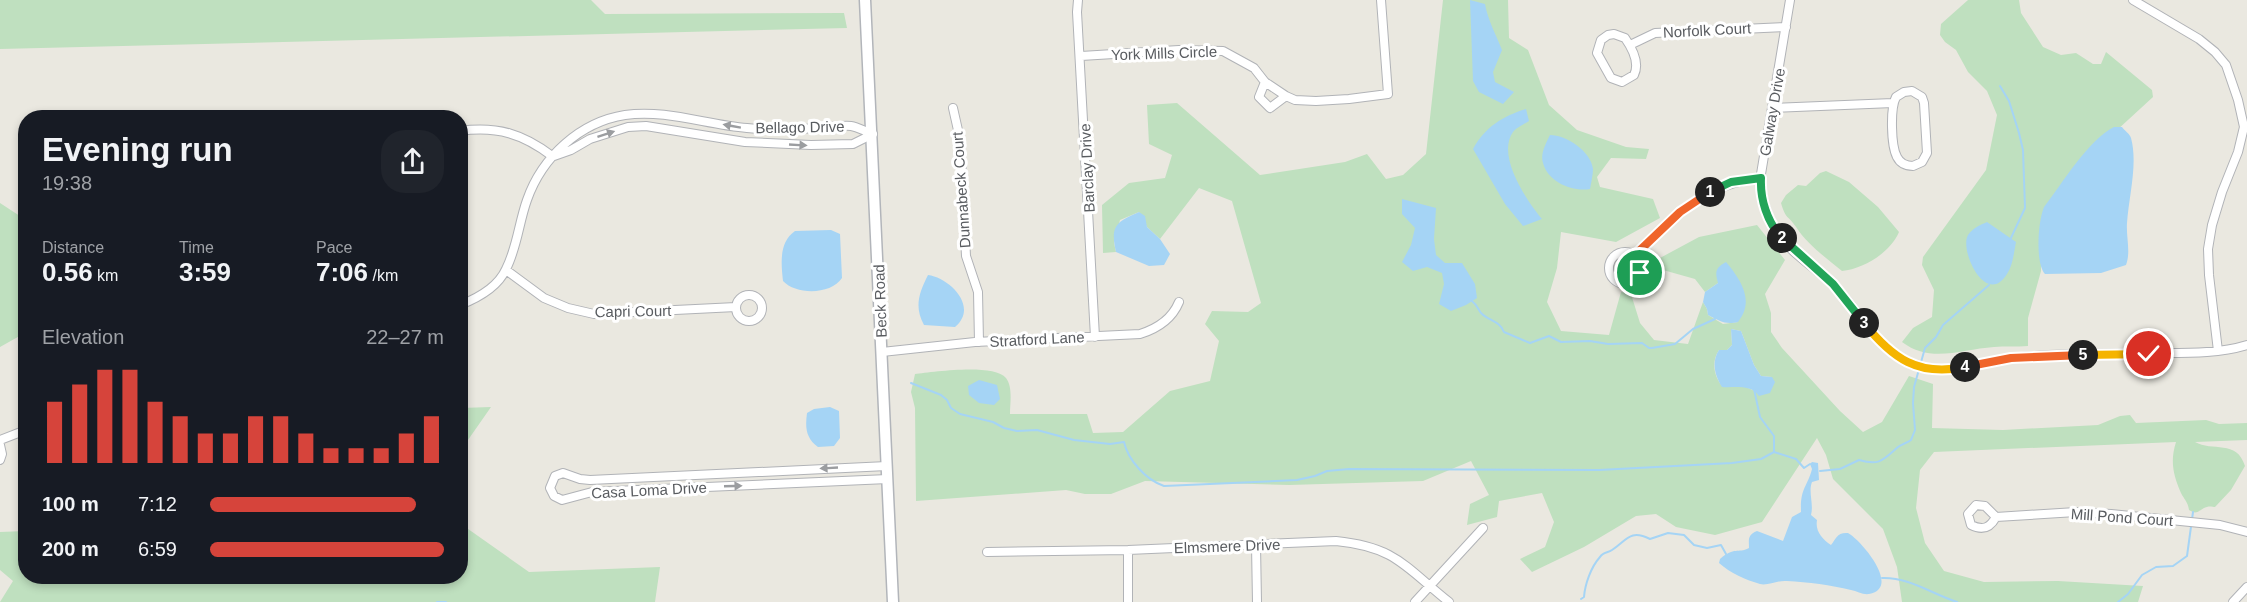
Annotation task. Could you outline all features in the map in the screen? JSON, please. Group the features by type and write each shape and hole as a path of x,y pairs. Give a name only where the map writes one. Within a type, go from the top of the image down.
{"main road":[{"name":"Beck Road","path":"865,0 893,602"}],"street":[{"name":"Barclay Drive","path":"1078,0 1095,337"},
{"name":"York Mills Circle","path":"1081,56 1179,50 1223,51 1254,68 1264,82 1295,100 1316,101 1388,94 1381,0"},
{"name":"Galway Drive","path":"1790,0 1761,178 1760,188 1765,207 1777,233 1833,284 1877,339 1910,364 1924,369 1941,370 2029,357 2218,351 2247,345"},
{"path":"2133,0 2199,39 2215,52 2226,65 2233,80 2245,127 2222,192 2212,225 2208,249 2218,351"},
{"name":"Norfolk Court","path":"1630,45 1655,33 1786,27"},
{"path":"1617,34 1625,38 1630,45 1636,71 1626,81 1615,81 1599,57 1598,44 1606,36 1617,34"},
{"path":"1264,82 1259,97 1270,108 1286,96"},
{"path":"1908,91 1919,94 1924,103 1926,155 1916,166 1906,165 1896,156 1893,103 1896,98 1908,91"},
{"path":"1773,108 1893,103"},
{"name":"Dunnabeck Court","path":"953,108 960,139 966,255 978,292 979,342"},
{"name":"Bellago Drive","path":"468,302 493,286 506,270 527,198 538,177 564,143 584,129 624,115 687,118 746,128 802,129 851,126 873,134"},
{"name":"Bellago Drive","path":"552,156 571,150 590,139 628,127 646,126 745,142 811,145 853,144 873,134"},
{"path":"468,131 490,130 507,133 532,141 552,156"},
{"path":"1635,255 1680,212 1701,197 1731,182 1761,178"},
{"path":"1620,253 1635,255 1641,268 1637,278 1624,284 1615,279 1610,270 1612,260 1620,253"},
{"name":"Capri Court","path":"506,270 544,298 568,308 594,314 736,307"},
{"name":"Stratford Lane","path":"882,352 979,342 1140,334 1153,330 1175,311 1179,302"},
{"path":"0,440 18,433"},
{"path":"0,445 2,454 0,460"},
{"name":"Casa Loma Drive","path":"887,466 590,480 563,473 555,476 550,488 554,496 562,500 592,492 888,479"},
{"name":"Mill Pond Court","path":"1996,517 2076,512 2111,514 2220,525 2247,532"},
{"path":"1414,602 1483,528"},
{"name":"Elmsmere Drive","path":"987,552 1128,550 1336,541 1355,543 1390,554 1404,563 1449,602"},
{"path":"1256,545 1257,602"},
{"path":"1128,550 1128,602"},
{"path":"2233,602 2247,587"}],"green space":[{"path":"0,0 591,0 605,14 844,13 847,28 0,49"},
{"path":"1443,0 1508,0 1509,38 1528,50 1549,105 1577,130 1626,147 1649,149 1646,159 1611,158 1597,177 1600,187 1653,199 1660,218 1616,242 1561,232 1557,268 1547,302 1561,331 1609,335 1621,292 1631,294 1640,323 1654,340 1688,344 1703,302 1708,315 1723,324 1738,322 1718,283 1705,292 1695,279 1663,270 1660,258 1699,237 1757,225 1785,260 1765,294 1771,313 1771,332 1782,348 1840,411 1863,432 1882,422 1909,376 1933,384 1932,428 2003,430 2098,425 2120,416 2130,415 2136,423 2206,420 2219,424 2247,423 2247,440 2195,442 2230,449 2236,452 2245,466 2231,490 2215,507 2207,507 2198,512 2189,510 2174,474 2173,455 2176,442 1934,452 1920,470 1916,508 1925,543 1944,571 1984,582 2058,581 2143,586 2138,602 1902,602 1897,567 1883,529 1833,479 1826,455 1817,438 1762,522 1715,535 1676,527 1656,514 1636,516 1584,547 1532,572 1520,559 1545,547 1554,522 1542,493 1499,501 1497,517 1467,525 1470,504 1489,495 1471,461 1423,481 1289,485 1145,481 1111,494 1085,494 1066,490 916,501 915,408 911,392 915,374 948,370 999,373 1006,378 1010,386 1010,414 1087,414 1093,433 1123,432 1170,391 1210,381 1219,341 1205,324 1212,311 1248,312 1261,303 1232,201 1199,188 1160,239 1147,227 1139,212 1120,220 1114,243 1116,252 1103,253 1102,205 1129,183 1165,178 1172,155 1149,144 1147,105 1177,103 1260,175 1345,162 1367,154 1386,179 1403,175 1426,154","holes":["1731,329 1741,331 1754,365 1761,376 1772,377 1757,392 1746,387 1722,386 1715,373 1714,364 1719,350 1727,350 1732,345"]},
{"path":"1968,0 2019,0 2021,13 2043,47 2061,55 2076,53 2093,64 2101,64 2106,52 2152,90 2153,97 2079,165 2041,264 2028,318 2028,346 1994,347 1935,354 1913,349 1902,342 1913,328 1932,317 1934,290 1922,265 1923,257 1986,170 1997,115 1987,91 1968,72 1956,50 1940,35 1941,24"},
{"path":"1826,171 1849,182 1878,207 1899,232 1883,253 1850,270 1842,271 1811,245 1786,215 1781,203 1786,195 1798,185 1806,186 1820,173"},
{"path":"0,203 18,215 18,337 0,347"},
{"path":"491,407 468,440 468,408"},
{"path":"468,529 529,572 660,567 655,602 0,602 13,581 0,570 0,532 18,531 18,584 468,584"}],"water":[{"path":"1470,0 1485,4 1502,50 1493,72 1495,82 1514,92 1503,104 1479,92 1473,81"},
{"path":"1526,109 1529,121 1513,132 1508,153 1522,190 1542,219 1523,226 1505,204 1473,149 1483,134 1495,123"},
{"path":"2114,127 2122,127 2131,138 2134,158 2127,223 2126,265 2101,273 2045,274 2040,261 2038,242 2044,207 2085,152 2104,133"},
{"path":"1550,135 1570,141 1588,156 1593,169 1590,189 1569,187 1550,176 1542,156"},
{"path":"1402,199 1436,208 1434,239 1436,255 1445,263 1462,263 1475,284 1477,298 1451,311 1439,304 1444,284 1442,273 1427,267 1413,271 1402,262 1411,245 1415,228 1402,214"},
{"path":"1139,212 1145,216 1147,227 1160,239 1170,254 1164,265 1149,266 1116,252 1114,236 1117,226"},
{"path":"1987,222 2016,242 2012,263 2007,274 1999,283 1991,284 1983,281 1976,273 1967,252 1968,235 1972,230"},
{"path":"831,230 840,234 842,278 837,284 822,290 804,291 789,286 783,281 784,247 795,231"},
{"path":"1726,262 1741,283 1746,299 1743,314 1738,322 1733,323 1723,322 1708,315 1703,302 1705,292 1718,283 1716,273 1718,268"},
{"path":"928,275 953,287 959,295 964,311 962,319 955,327 924,325 918,306"},
{"path":"1731,329 1741,331 1754,365 1761,376 1772,377 1775,382 1770,393 1759,396 1747,388 1722,387 1716,374 1715,359 1719,350 1727,350 1732,345"},
{"path":"979,380 997,385 1000,399 994,405 979,403 969,395 968,386"},
{"path":"830,407 839,411 840,438 834,446 818,447 807,432 807,413 814,409"},
{"path":"1818,463 1819,480 1812,482 1811,515 1817,520 1818,531 1831,545 1841,534 1848,533 1854,537 1876,564 1881,583 1878,590 1867,594 1803,582 1783,581 1760,584 1738,576 1719,563 1720,559 1733,551 1749,548 1750,536 1757,531 1783,541 1792,517 1801,512 1802,498 1812,469 1810,464"}],"waterway":[{"path":"2000,86 2009,101 2023,150 2025,208 2010,240"},
{"path":"1820,471 1840,469 1859,460 1881,461 1911,440 1915,430 1914,387 1925,348 1936,337 1943,325 1989,285"},
{"path":"1472,301 1484,316 1500,326 1504,332 1530,343 1549,336 1561,342 1642,343 1652,348 1675,344 1693,329 1715,319"},
{"path":"911,383 941,395 951,408 960,414 993,422 1004,428 1017,431 1037,430 1074,440 1110,444 1124,442 1129,456 1139,469 1164,486 1297,480 1327,471 1349,469 1599,470 1732,463 1761,459 1774,452 1796,459 1804,468 1810,464"},
{"path":"1754,389 1760,417 1774,436 1774,452"},
{"path":"2118,602 2128,594 2142,575 2156,567 2173,566 2187,556 2193,512"},
{"path":"1581,599 1584,597 1591,571 1601,555 1633,535 1650,539 1668,533 1684,535 1694,545 1707,548 1721,545 1726,554"},
{"path":"1882,578 1902,580 1957,602"},
{"path":"437,602 446,602"}],"route":[{"path":"1640,273 1640,264 1635,255 1680,212 1716,188 1743,179 1761,178 1762,199 1767,215 1777,233 1833,284 1877,339 1910,364 1924,369 1941,370 2011,358 2149,354"}]}
